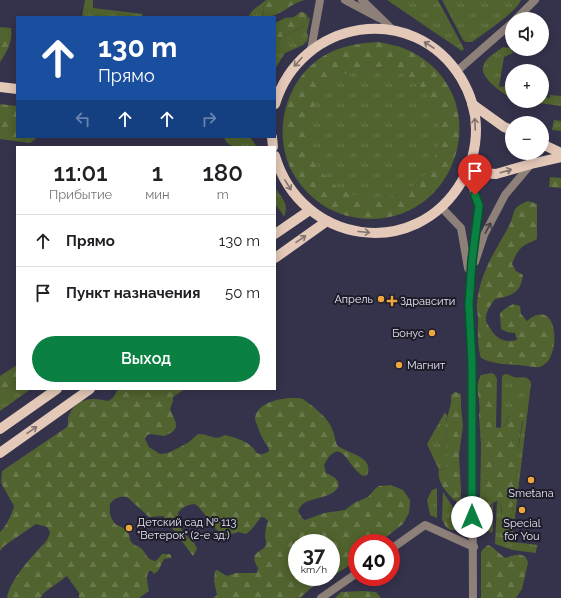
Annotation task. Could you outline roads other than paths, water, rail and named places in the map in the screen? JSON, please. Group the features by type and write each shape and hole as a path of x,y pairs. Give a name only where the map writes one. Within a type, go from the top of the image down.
{"main road":[{"path":"276,100 279,88 295,66 311,50 326,40 342,33 376,28 393,30 415,37 442,55 457,71 466,87 472,104 476,123 475,142 467,172 458,189 441,207 421,221 410,226 386,232 350,230 327,221 310,210 291,190 276,158"},
{"path":"0,87 16,89"},
{"path":"472,104 505,126"},
{"path":"549,147 561,153"},
{"path":"467,172 496,174 561,157"},
{"path":"276,233 310,210"},
{"path":"276,257 327,221"},
{"path":"0,430 56,390"},
{"path":"0,453 89,390"}],"street":[{"path":"311,50 320,0"},
{"path":"345,0 381,20"},
{"path":"362,0 393,30"},
{"path":"523,12 535,0"},
{"path":"457,71 505,29"},
{"path":"470,278 484,235 501,202 531,164"},
{"path":"467,172 479,206 470,278 469,304 472,363 472,530 474,547 473,598"},
{"path":"441,207 461,228 470,278"},
{"path":"400,543 425,525 474,547"},
{"path":"321,598 348,579"}],"place":[{"name":"Апрель","path":"381,299"},
{"name":"Здравсити","path":"392,301"},
{"name":"Бонус","path":"432,333"},
{"name":"Магнит","path":"399,365"},
{"name":"Smetana","path":"531,480"},
{"name":"Special for You","path":"522,510"},
{"name":"Детский сад № 113 \"Ветерок\" (2-е зд.)","path":"129,528"}]}
